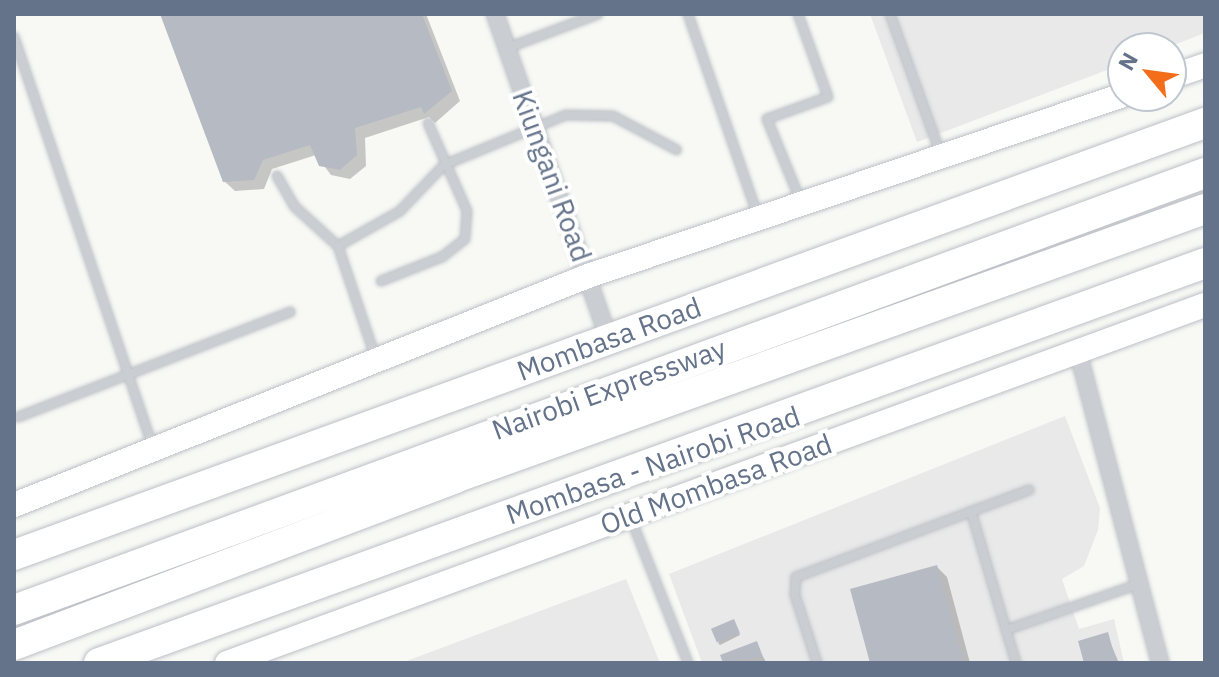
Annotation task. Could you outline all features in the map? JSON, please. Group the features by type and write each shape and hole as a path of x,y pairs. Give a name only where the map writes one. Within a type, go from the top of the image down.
{"highway":[{"name":"Mombasa Road","path":"14,555 1205,123"},
{"name":"Nairobi Expressway","path":"14,610 1205,173"},
{"name":"Nairobi Expressway","path":"14,645 469,473 1205,209"},
{"name":"Mombasa - Nairobi Road","path":"99,663 1205,263"}],"street":[{"name":"Kiungani Road","path":"495,14 609,339"},
{"path":"14,505 588,276 942,159 1107,101"},
{"name":"Old Mombasa Road","path":"227,663 1205,305"},
{"path":"1078,352 1160,663"}],"lane":[{"path":"506,48 598,14"},
{"path":"688,14 759,220"},
{"path":"798,14 828,97 767,119 802,206"},
{"path":"890,14 942,159"},
{"path":"14,37 153,449"},
{"path":"338,246 400,211 444,165 566,115 598,113 677,150"},
{"path":"381,281 442,257 465,239 467,211 428,123"},
{"path":"277,176 294,206 338,246 376,361"},
{"path":"18,417 290,312"},
{"path":"817,663 795,595 796,577 1029,490"},
{"path":"971,511 1016,663"},
{"path":"630,515 688,663"},
{"path":"1006,630 1139,584"}],"shaded area":[{"path":"870,14 1205,14 1205,33 1187,40 1187,32 1107,32 1107,70 917,142"},
{"path":"1065,416 1100,508 1098,530 1084,566 1062,579 1079,629 1114,619 1124,663 702,663 669,574"},
{"path":"626,579 660,663 401,663"}],"building":[{"path":"160,14 422,14 452,91 424,114 421,107 355,128 357,155 340,170 319,166 310,145 263,160 254,180 223,182"},
{"path":"937,565 964,663 870,663 850,589"},
{"path":"734,619 740,633 717,643 711,629"},
{"path":"1108,632 1116,661 1084,663 1078,641"},
{"path":"757,641 763,657 723,663 720,655"}]}
